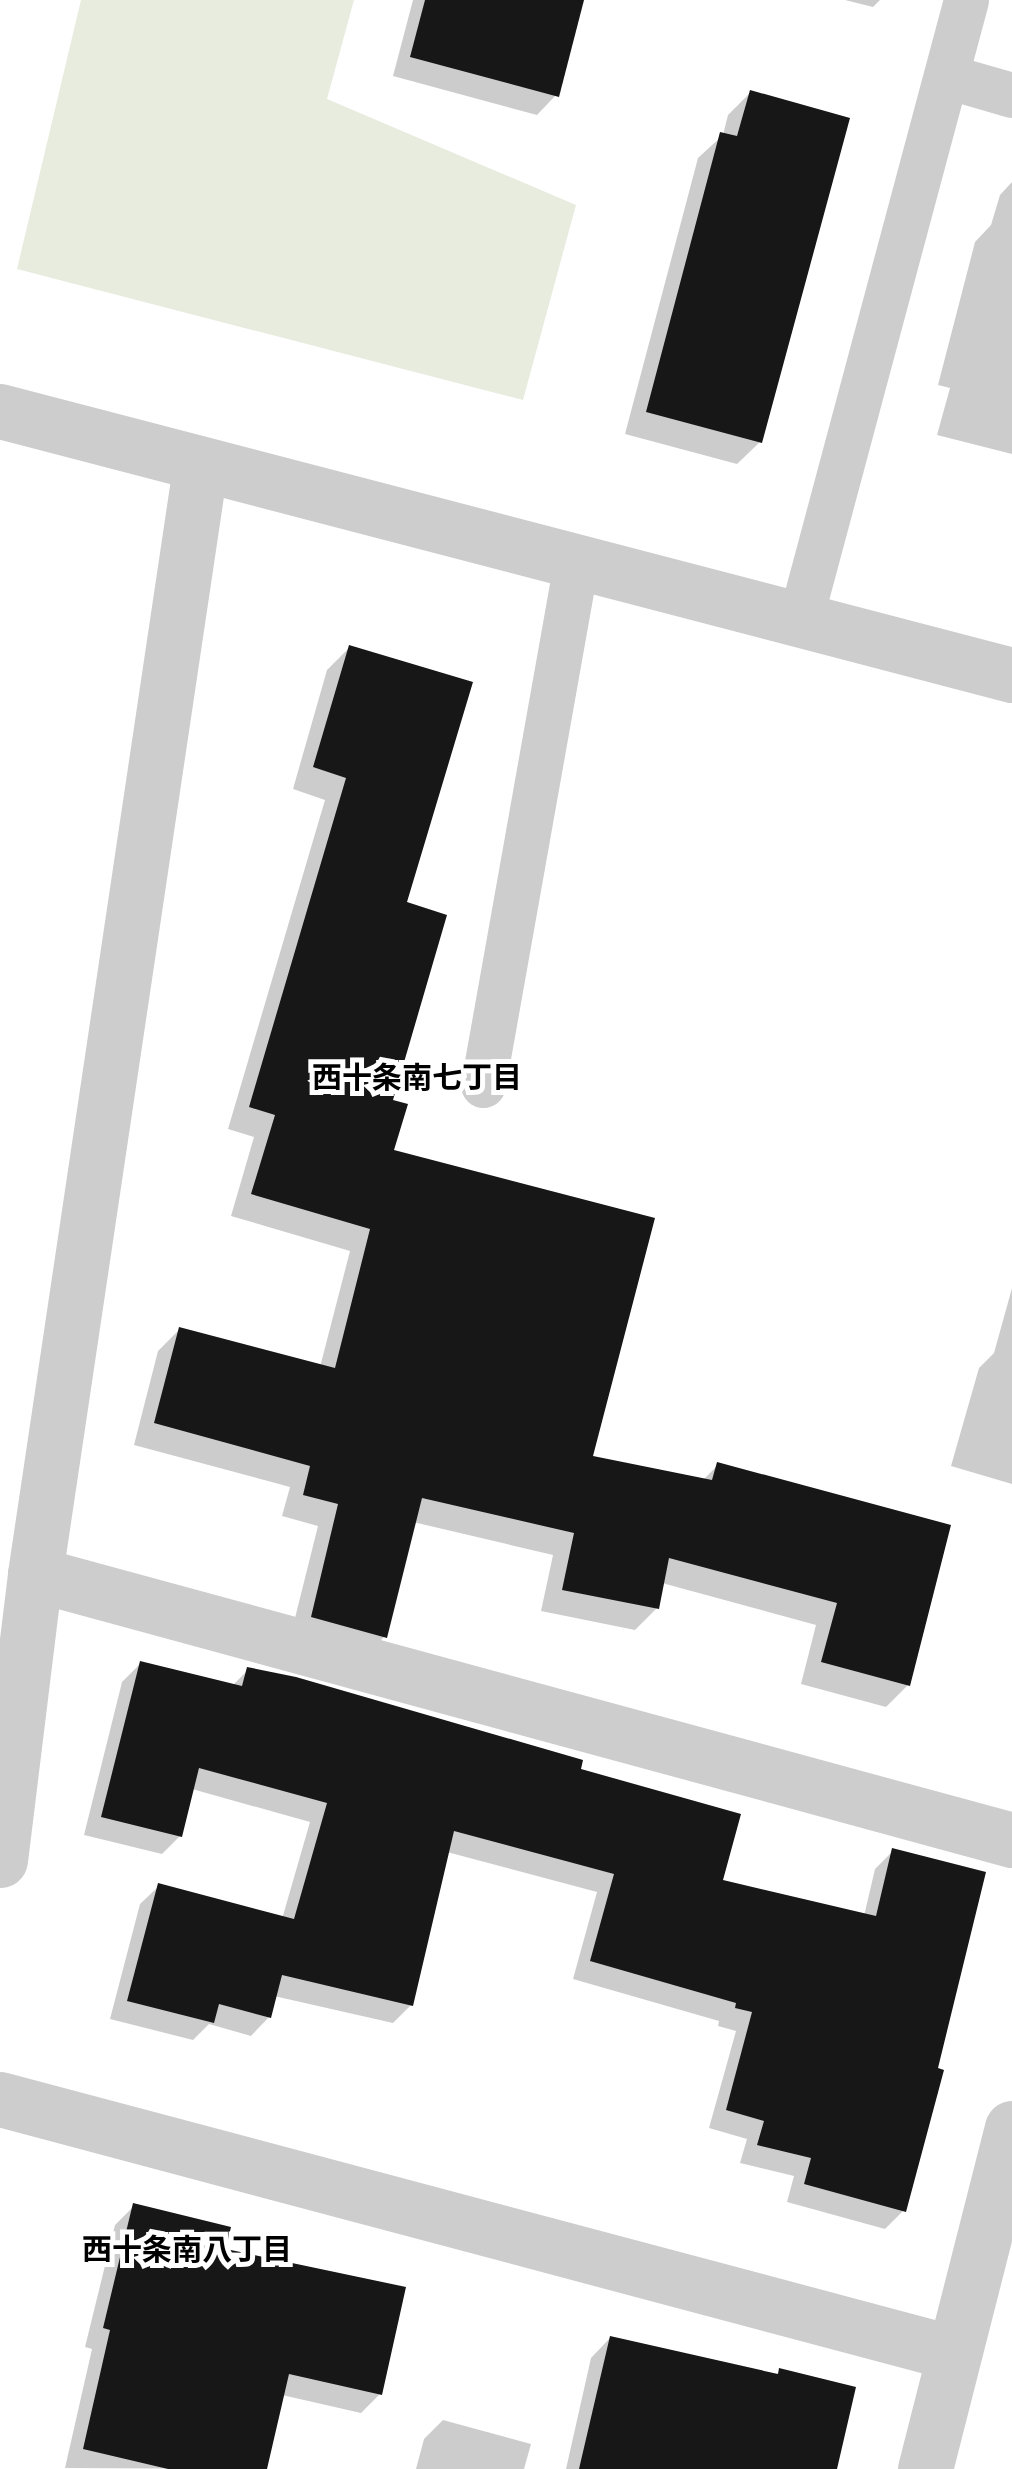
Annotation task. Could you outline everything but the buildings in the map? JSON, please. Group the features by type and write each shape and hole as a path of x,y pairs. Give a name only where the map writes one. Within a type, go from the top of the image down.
{"street":[{"path":"0,412 1012,675"},
{"path":"0,1860 36,1574 200,467"},
{"path":"36,1574 1012,1840"},
{"path":"0,2099 954,2353"},
{"path":"926,2469 1012,2128"}],"lane":[{"path":"800,620 966,0"},
{"path":"946,76 1012,94"},
{"path":"483,1085 576,563"}],"shaded area":[{"path":"81,0 354,0 327,99 576,205 523,400 17,269"}],"district":[{"name":"西十条南七丁目","path":"417,1078"},
{"name":"西十条南八丁目","path":"187,2250"}]}
